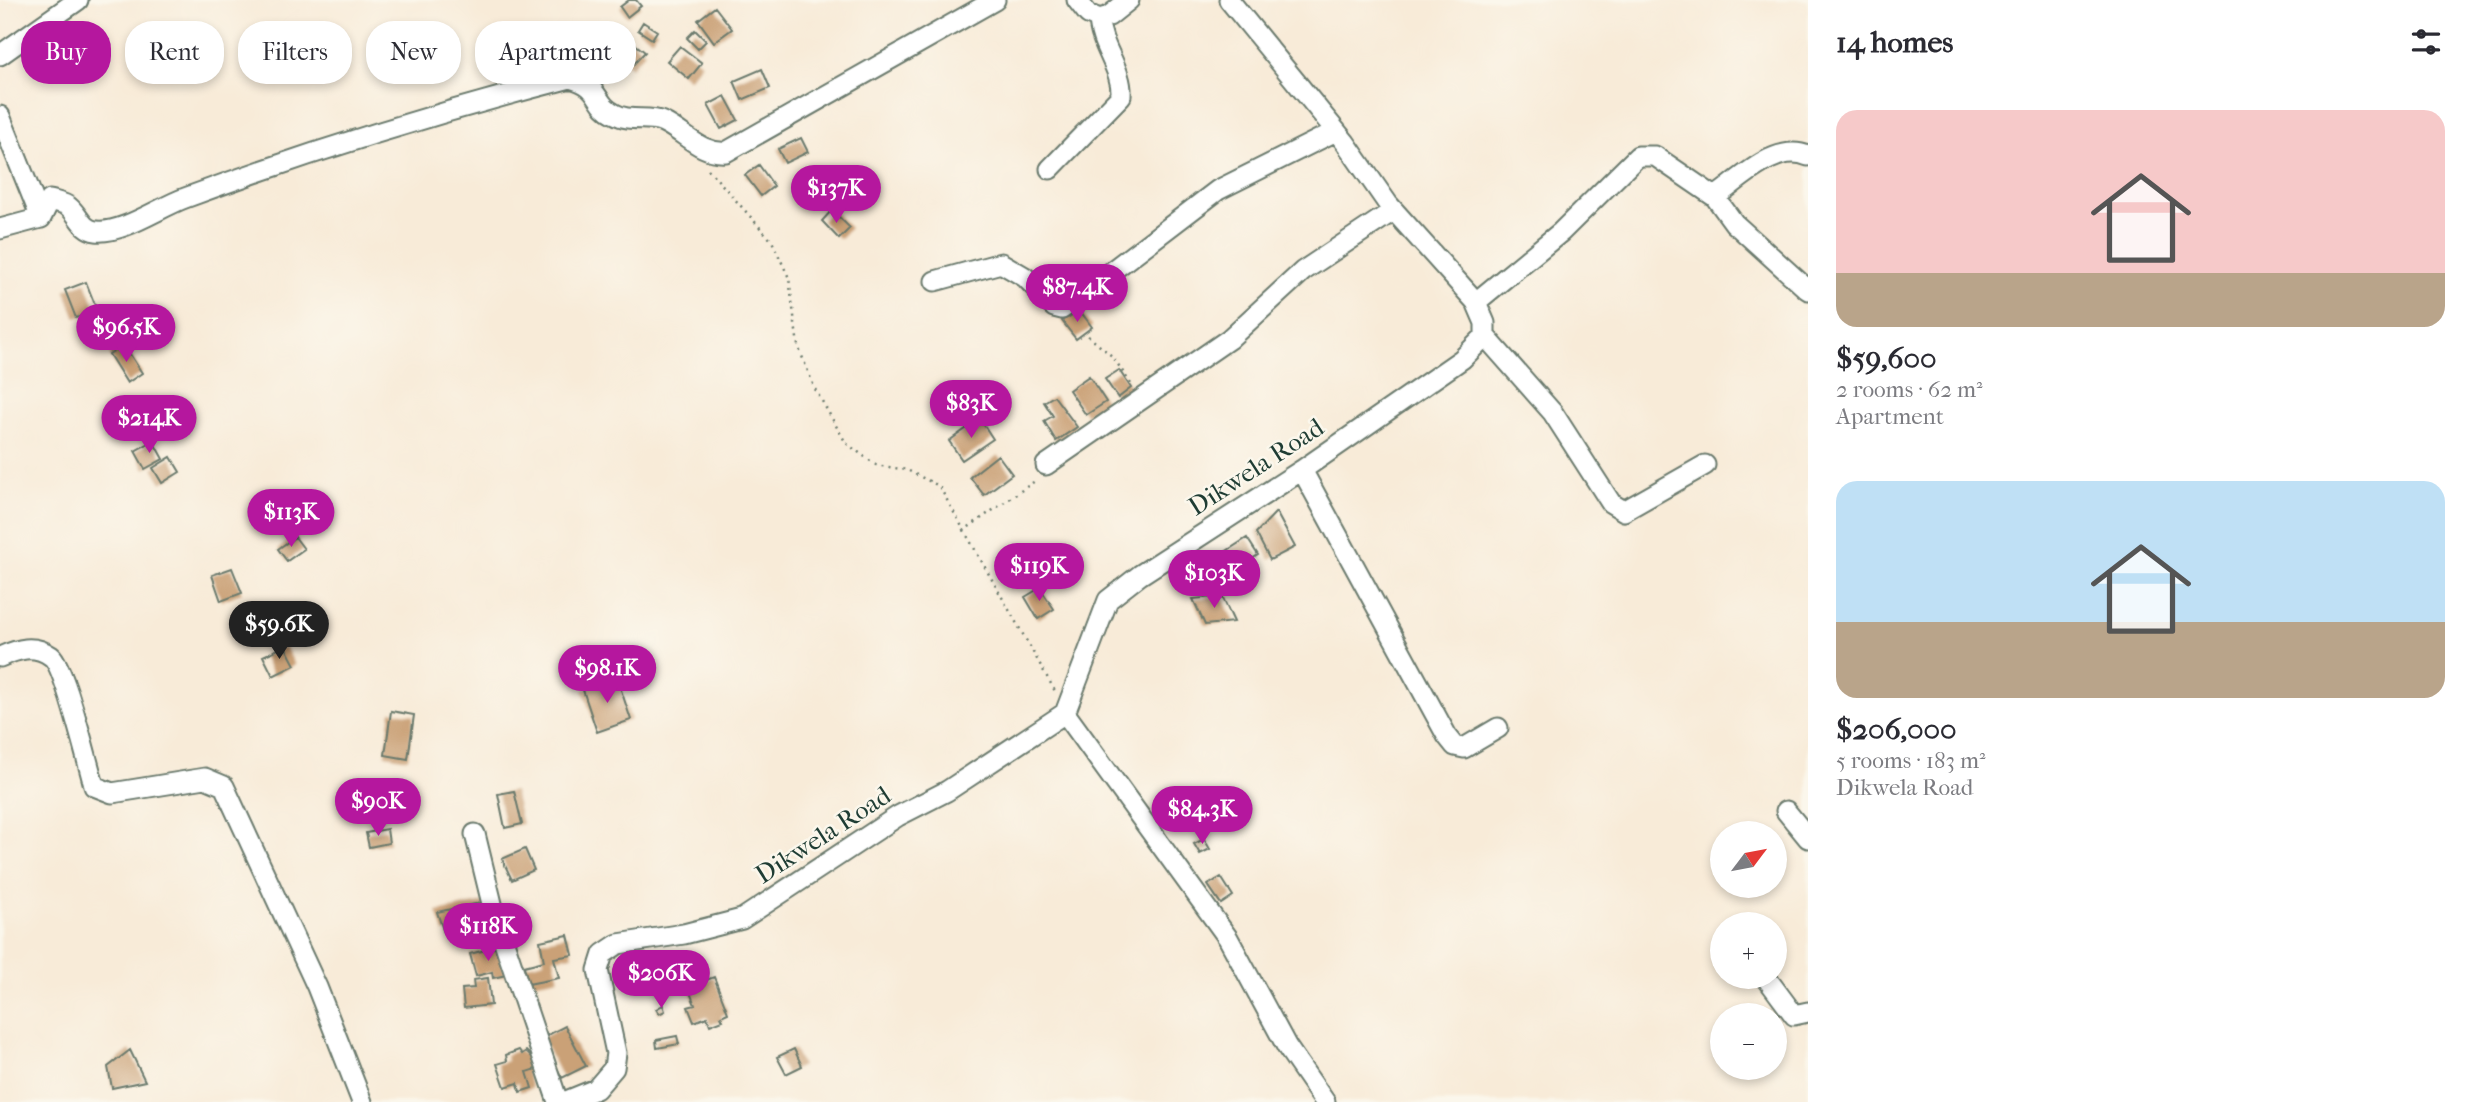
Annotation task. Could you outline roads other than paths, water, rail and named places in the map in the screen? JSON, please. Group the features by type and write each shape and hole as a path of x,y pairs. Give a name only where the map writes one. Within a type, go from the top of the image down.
{"street":[{"path":"0,55 78,0"},
{"path":"1077,0 1088,14 1099,19 1109,16 1129,0"},
{"path":"1229,0 1336,131 1394,211 1476,302 1485,323 1485,336 1553,413 1611,503 1624,511 1705,465"},
{"path":"0,229 41,218 50,200 68,205 86,228 97,232 128,224 166,204 429,114 570,78 587,82 612,113 627,120 661,121 711,153 726,152 839,90 989,1"},
{"path":"1050,169 1121,96 1122,85 1100,36 1099,19"},
{"path":"0,116 41,218"},
{"path":"935,281 1001,263 1025,276 1054,307 1062,309 1218,190 1336,131"},
{"path":"1714,197 1776,155 1798,152 1808,156"},
{"path":"1476,302 1561,232 1638,156 1655,156 1714,197 1734,223 1808,290"},
{"path":"1046,465 1143,401 1229,339 1303,271 1394,211"},
{"name":"Dikwela Road","path":"564,1102 596,1088 614,1068 616,1053 598,970 603,954 618,944 684,934 742,919 898,816 947,790 1065,713 1108,600 1140,575 1302,470 1462,359 1485,336"},
{"path":"1302,470 1447,736 1455,746 1464,748 1498,728"},
{"path":"0,657 14,650 35,648 54,657 65,683 94,786 112,793 205,778 225,786 317,988 362,1102"},
{"path":"1065,713 1228,938 1287,1047 1325,1102"},
{"path":"1786,811 1808,838"},
{"path":"475,834 494,912 558,1102"},
{"path":"1775,989 1794,1015 1808,1012"}]}
